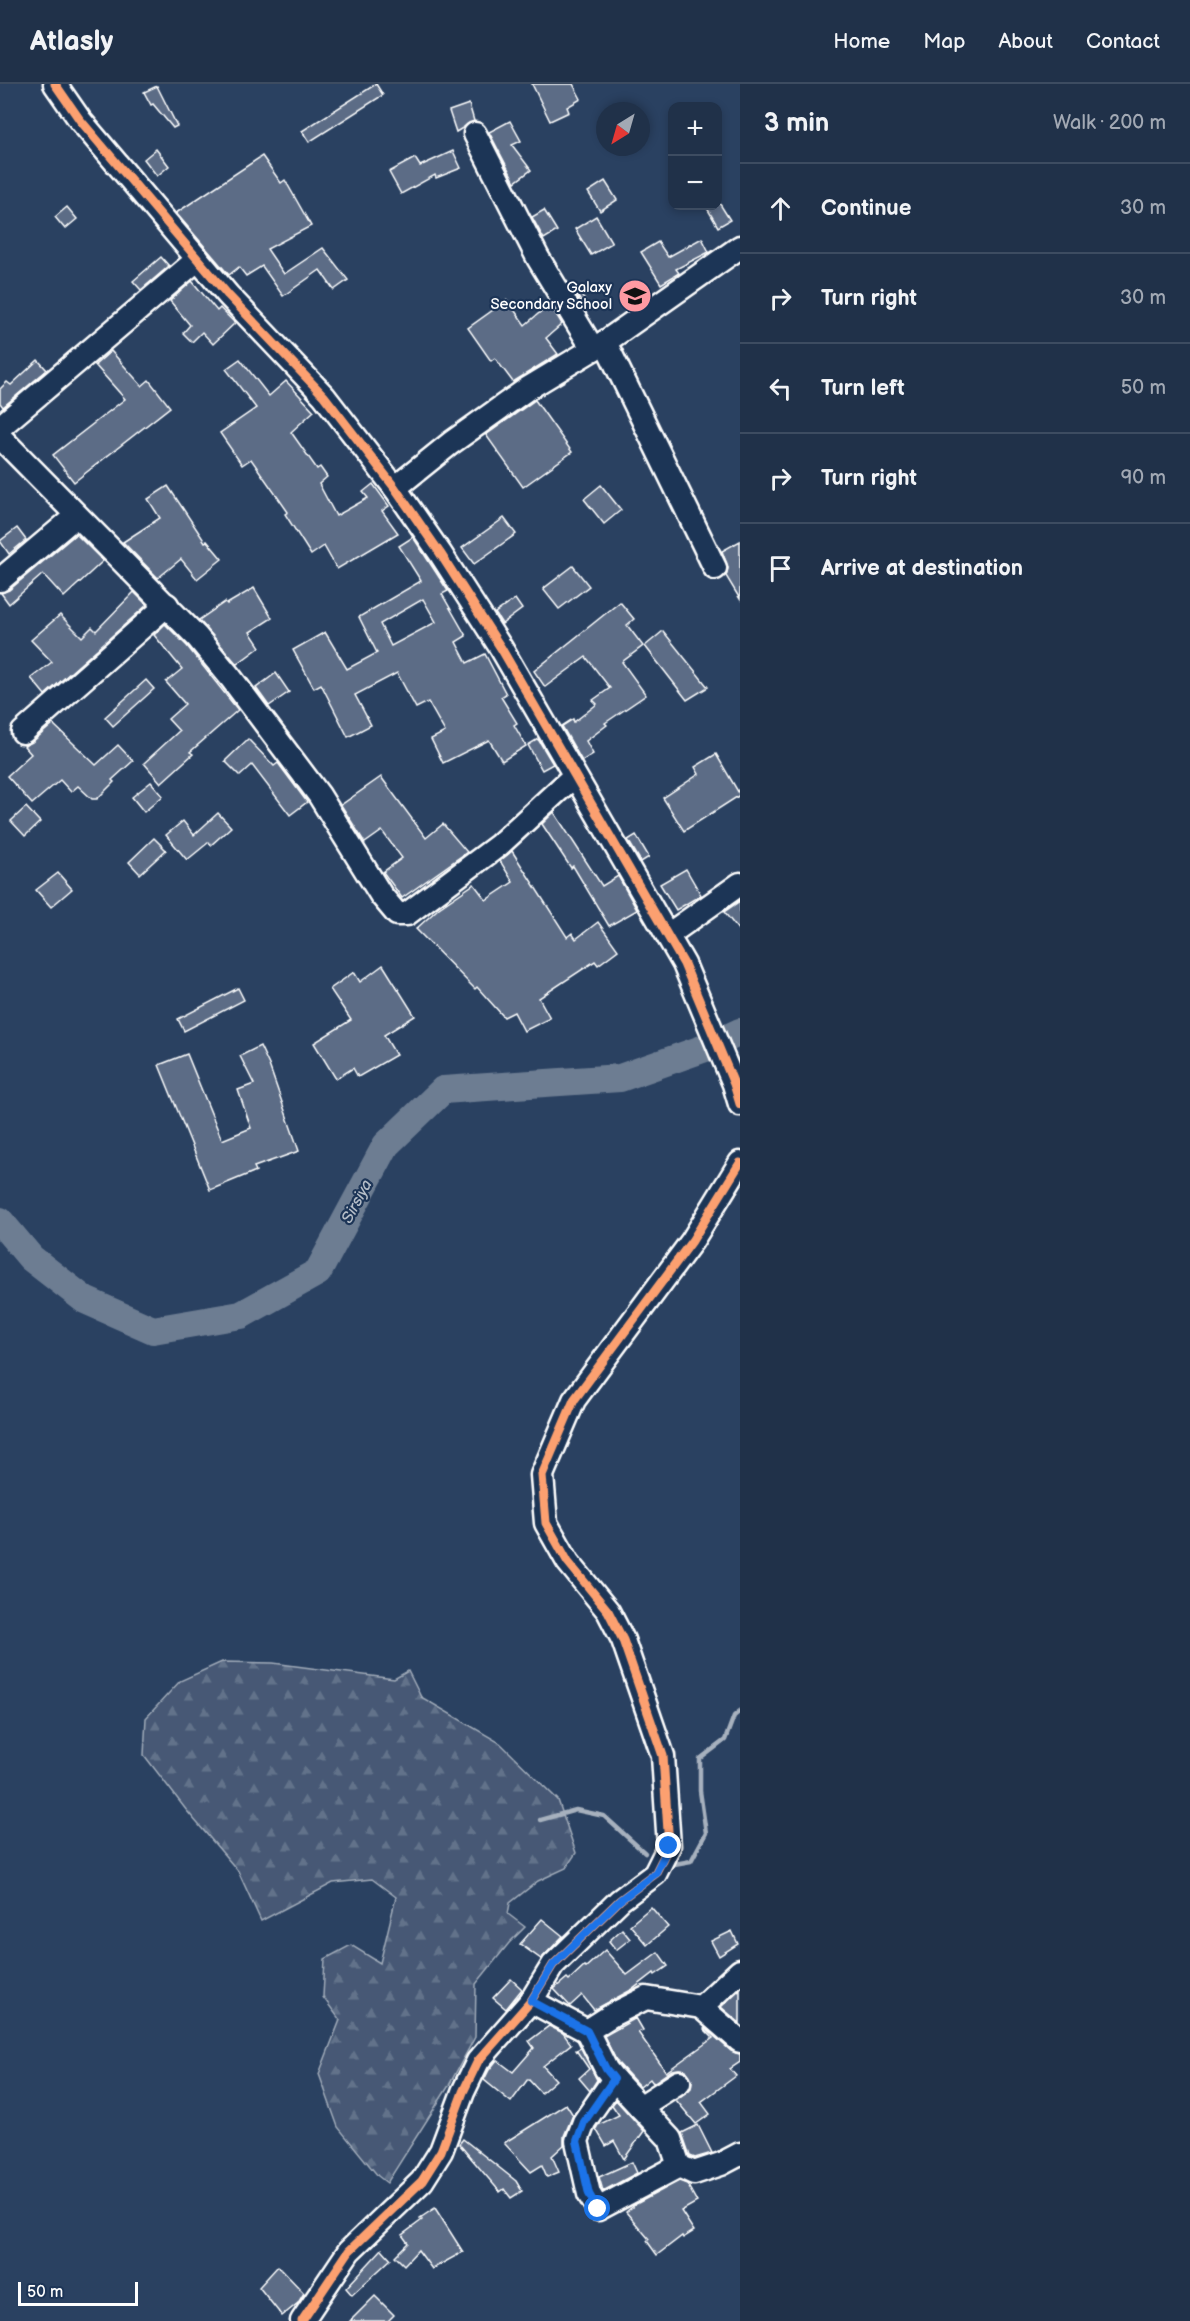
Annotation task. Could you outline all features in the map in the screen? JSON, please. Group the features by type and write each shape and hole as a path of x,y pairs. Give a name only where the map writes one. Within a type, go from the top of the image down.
{"street":[{"path":"55,84 80,120 198,260 324,396 395,488 501,648 668,935 684,964 737,1094"},
{"path":"475,134 538,258 599,345 715,568"},
{"path":"395,488 451,443 527,389 599,345 740,247"},
{"path":"0,426 198,260"},
{"path":"0,437 197,637 231,678 319,795 381,895 397,914 407,914 499,845 574,776"},
{"path":"0,580 76,516"},
{"path":"23,732 167,605"},
{"path":"668,935 740,884"},
{"path":"302,2321 349,2251 422,2181 441,2151 477,2061 531,2001 553,1965 620,1900 655,1874 669,1846 663,1756 623,1641 608,1611 568,1562 546,1522 542,1475 574,1400 692,1241 740,1163"},
{"path":"701,2007 740,1971"},
{"path":"587,2031 646,1998 701,2007 740,2041"},
{"path":"531,2001 587,2031 606,2069 670,2139 679,2166 694,2173 721,2164 740,2154"},
{"path":"614,2079 584,2122 577,2141 589,2194 598,2209 679,2166"},
{"path":"640,2107 679,2082"}],"green space":[{"path":"222,1662 273,1663 394,1679 408,1671 421,1697 500,1743 558,1800 576,1853 566,1868 538,1881 510,1903 508,1914 525,1927 476,1984 475,2037 448,2087 387,2183 378,2176 338,2127 319,2074 340,2020 323,1997 325,1959 351,1945 380,1963 396,1897 372,1879 333,1883 261,1921 238,1871 187,1811 144,1755 146,1718 180,1681"}],"building":[{"path":"376,84 383,95 309,142 302,131"},
{"path":"532,84 573,84 581,99 567,107 569,112 550,121"},
{"path":"157,86 177,126 173,128 153,104 151,105 144,92"},
{"path":"469,104 474,121 456,132 449,111"},
{"path":"510,121 521,141 512,145 531,170 515,182 489,132"},
{"path":"156,149 169,166 157,176 144,159"},
{"path":"453,151 461,168 436,178 435,175 401,194 389,172 415,158 420,166"},
{"path":"262,156 281,183 285,180 311,226 267,249 284,274 323,248 348,280 334,290 320,270 283,296 262,266 246,276 239,267 229,275 176,213"},
{"path":"605,181 617,200 600,211 588,192"},
{"path":"67,207 77,219 65,229 55,217"},
{"path":"722,207 730,220 718,227 708,210 722,210"},
{"path":"544,210 557,231 544,239 532,217"},
{"path":"596,216 612,243 591,255 575,229"},
{"path":"702,238 709,252 676,269 679,273 661,284 641,252 658,242 668,257"},
{"path":"161,257 169,266 141,290 133,281"},
{"path":"192,281 217,311 220,308 235,323 213,344 202,332 192,342 183,333 190,325 170,301"},
{"path":"574,285 588,305 584,307 572,287"},
{"path":"507,300 525,325 550,304 562,324 546,338 558,354 513,382 495,358 491,361 468,328"},
{"path":"111,351 142,386 149,380 170,407 74,482 53,455 125,399 95,365"},
{"path":"240,359 269,396 286,381 314,411 291,432 317,469 320,467 327,477 319,484 336,516 368,498 363,492 373,484 389,506 382,511 398,533 337,569 324,546 311,555 285,514 288,512 251,459 242,465 220,433 256,408 226,369"},
{"path":"38,360 47,370 3,407 0,403 0,389 7,382 11,385"},
{"path":"535,400 572,452 523,487 486,435"},
{"path":"601,485 621,510 604,524 584,499"},
{"path":"168,486 205,542 207,541 222,559 197,579 181,559 158,578 123,542 160,518 148,499"},
{"path":"504,518 516,534 474,564 462,548"},
{"path":"17,528 26,540 9,554 0,541"},
{"path":"76,534 103,561 64,597 43,574 9,604 1,593 9,590"},
{"path":"413,537 448,591 442,594 466,636 456,642 467,663 485,654 506,694 501,697 517,723 514,725 526,746 502,761 489,740 443,763 431,739 445,732 428,702 416,708 397,673 355,695 371,725 348,737 321,684 314,688 293,650 325,632 347,669 377,653 359,617 421,581 399,546","holes":["423,599 436,622 391,646 380,624"]},
{"path":"740,541 740,599 726,576 728,568 722,551"},
{"path":"573,566 589,586 559,609 543,589"},
{"path":"254,588 272,618 250,632 260,647 237,664 199,620 225,602 227,604"},
{"path":"134,592 147,605 45,695 31,678 52,662 31,640 60,615 82,637 92,627 96,631"},
{"path":"515,599 522,609 502,624 495,613"},
{"path":"620,602 634,619 627,625 643,646 622,662 646,695 605,723 607,725 586,741 593,754 582,761 562,726 573,719 574,722 597,704 593,700 610,688 586,657 545,687 534,671"},
{"path":"165,624 187,646 238,710 190,752 193,754 161,783 144,763 179,731 168,719 185,704 166,682 182,669 154,635"},
{"path":"663,631 708,687 687,700 645,646"},
{"path":"276,673 289,692 269,706 256,688"},
{"path":"146,680 154,689 113,726 105,717"},
{"path":"53,724 96,765 118,745 133,761 112,780 114,782 97,799 92,799 78,786 71,792 60,780 32,804 7,776 31,754 24,746"},
{"path":"248,739 274,766 278,763 307,802 290,815 252,765 240,776 225,761"},
{"path":"538,739 553,764 542,770 528,745"},
{"path":"716,754 740,795 684,831 663,798 699,774 695,767"},
{"path":"381,777 426,838 443,824 467,852 402,898 383,872 402,858 382,831 365,843 341,805"},
{"path":"151,782 163,796 144,812 132,797"},
{"path":"26,807 40,822 25,836 11,821"},
{"path":"554,812 602,886 618,876 637,910 609,926 573,866 571,868 542,824"},
{"path":"218,813 231,827 211,845 209,842 187,860 166,835 183,821 194,835"},
{"path":"636,835 649,857 641,862 628,840"},
{"path":"154,838 166,850 140,874 129,862"},
{"path":"512,851 567,937 572,933 576,939 598,922 618,950 598,965 595,961 539,998 550,1018 524,1031 514,1012 504,1017 477,987 475,989 416,929 439,908 474,884 486,900 513,882 500,861"},
{"path":"686,869 701,895 676,910 660,884"},
{"path":"58,873 72,889 51,907 36,890"},
{"path":"740,901 740,932 724,912"},
{"path":"383,965 415,1016 384,1035 396,1055 358,1077 353,1068 336,1079 314,1043 351,1020 330,989 354,972 360,982"},
{"path":"238,988 244,1000 184,1031 178,1019"},
{"path":"260,1046 269,1065 299,1151 254,1167 256,1171 210,1190 159,1065 187,1054 222,1140 251,1128 238,1090 254,1084 240,1056"},
{"path":"651,1907 668,1927 647,1945 630,1925"},
{"path":"542,1919 563,1936 541,1959 520,1944"},
{"path":"622,1929 630,1939 616,1950 609,1941"},
{"path":"732,1931 738,1944 719,1956 711,1941"},
{"path":"605,1950 627,1975 658,1952 668,1966 655,1975 654,1973 633,1989 594,2010 582,1995 570,2006 554,1989 567,1978 569,1980 584,1966 586,1967"},
{"path":"511,1979 522,1989 506,2009 493,1998"},
{"path":"740,1989 740,2023 721,2007"},
{"path":"636,2018 643,2030 638,2032 666,2072 713,2038 705,2028 731,2051 740,2054 740,2062 730,2069 736,2076 701,2102 710,2114 696,2124 676,2100 691,2088 692,2081 686,2070 672,2070 653,2083 650,2079 640,2087 617,2062 604,2036"},
{"path":"549,2026 563,2033 571,2044 543,2066 556,2080 541,2093 528,2079 511,2102 484,2080 489,2070 497,2060 513,2072 534,2048 529,2041"},
{"path":"581,2048 597,2080 590,2091 579,2078 589,2069 576,2050"},
{"path":"616,2100 644,2131 624,2159 614,2141 606,2146 596,2129 598,2125 619,2115 612,2105"},
{"path":"566,2104 573,2115 564,2136 564,2145 552,2156 559,2172 547,2177 542,2165 531,2172 504,2143"},
{"path":"698,2125 712,2153 695,2158 690,2156 682,2133"},
{"path":"463,2139 516,2181 522,2191 511,2198 504,2189 500,2192 459,2144"},
{"path":"632,2162 637,2173 603,2191 599,2177"},
{"path":"679,2181 687,2184 697,2202 681,2211 694,2231 683,2238 682,2236 657,2255 647,2241 649,2239 626,2212 636,2204"},
{"path":"435,2208 463,2252 432,2269 418,2250 404,2265 395,2256 408,2243 402,2235"},
{"path":"382,2249 391,2259 352,2295 346,2288"},
{"path":"278,2266 304,2293 298,2303 282,2316 259,2287"},
{"path":"375,2296 394,2315 388,2321 350,2321"}],"waterway":[{"name":"Sirsiya","path":"0,1221 31,1258 85,1300 153,1330 241,1315 318,1272 386,1145 443,1090 620,1078 708,1047 740,1032"},
{"path":"669,1865 691,1861 706,1833 700,1791 700,1759 725,1740 734,1716 740,1711"},
{"path":"540,1820 576,1810 604,1816 645,1853"}],"cycle path":[{"path":"55,84 80,120 228,295 324,396 395,488 440,553 501,648 684,964 734,1084 740,1104"},
{"path":"302,2321 349,2251 422,2181 441,2151 463,2092 478,2061 531,2001 553,1965 620,1900 655,1874 669,1846 663,1756 623,1640 608,1611 568,1562 546,1523 542,1475 574,1400 692,1241 740,1163"}],"place":[{"name":"Galaxy Secondary School","path":"635,296"}],"route":[{"path":"598,2209 589,2194 577,2141 584,2122 614,2079 606,2069 587,2031 531,2001 553,1965 620,1900 655,1874 669,1846"}]}
